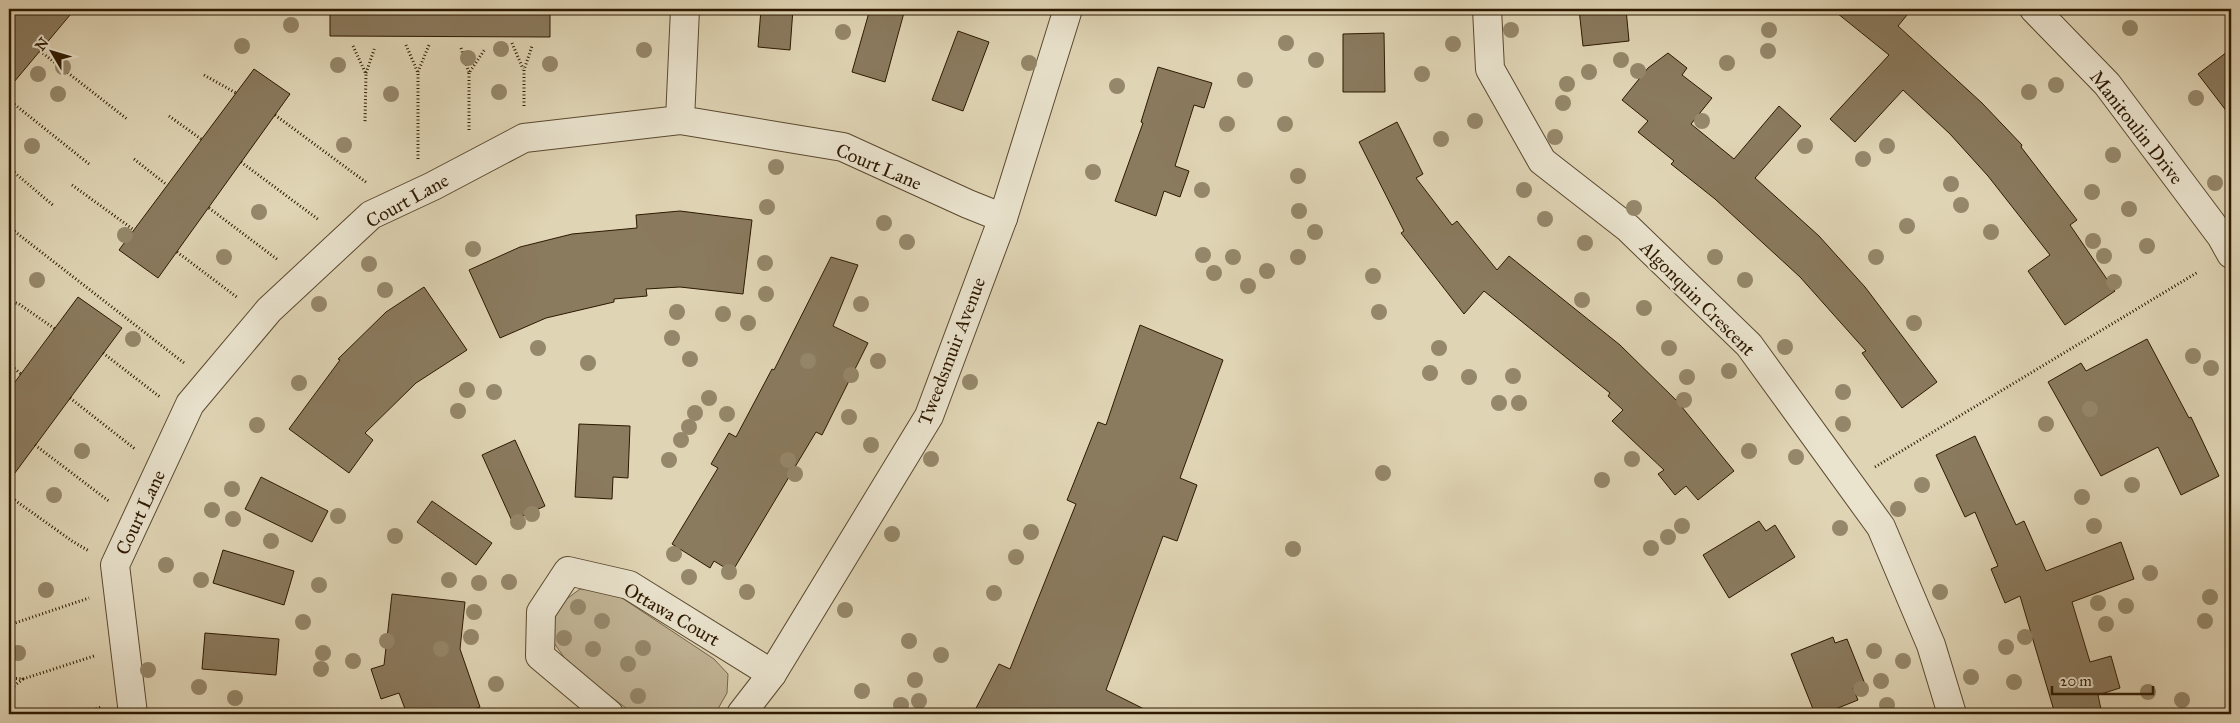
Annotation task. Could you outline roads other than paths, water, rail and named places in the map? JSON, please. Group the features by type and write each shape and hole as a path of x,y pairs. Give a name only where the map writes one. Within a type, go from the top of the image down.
{"street":[{"path":"680,120 685,9"},
{"name":"Tweedsmuir Avenue","path":"741,714 772,674 929,416 1003,218 1068,9"},
{"name":"Algonquin Crescent","path":"1487,9 1490,69 1542,161 1628,228 1749,345 1881,526 1931,644 1952,714"},
{"name":"Manitoulin Drive","path":"2034,9 2107,84 2221,236 2231,254"},
{"name":"Court Lane","path":"133,714 116,577 136,519 190,404 263,318 371,215 524,138 680,120 843,147 1003,218"},
{"name":"Ottawa Court","path":"609,714 540,656 541,612 568,570 629,585 772,674"}]}
